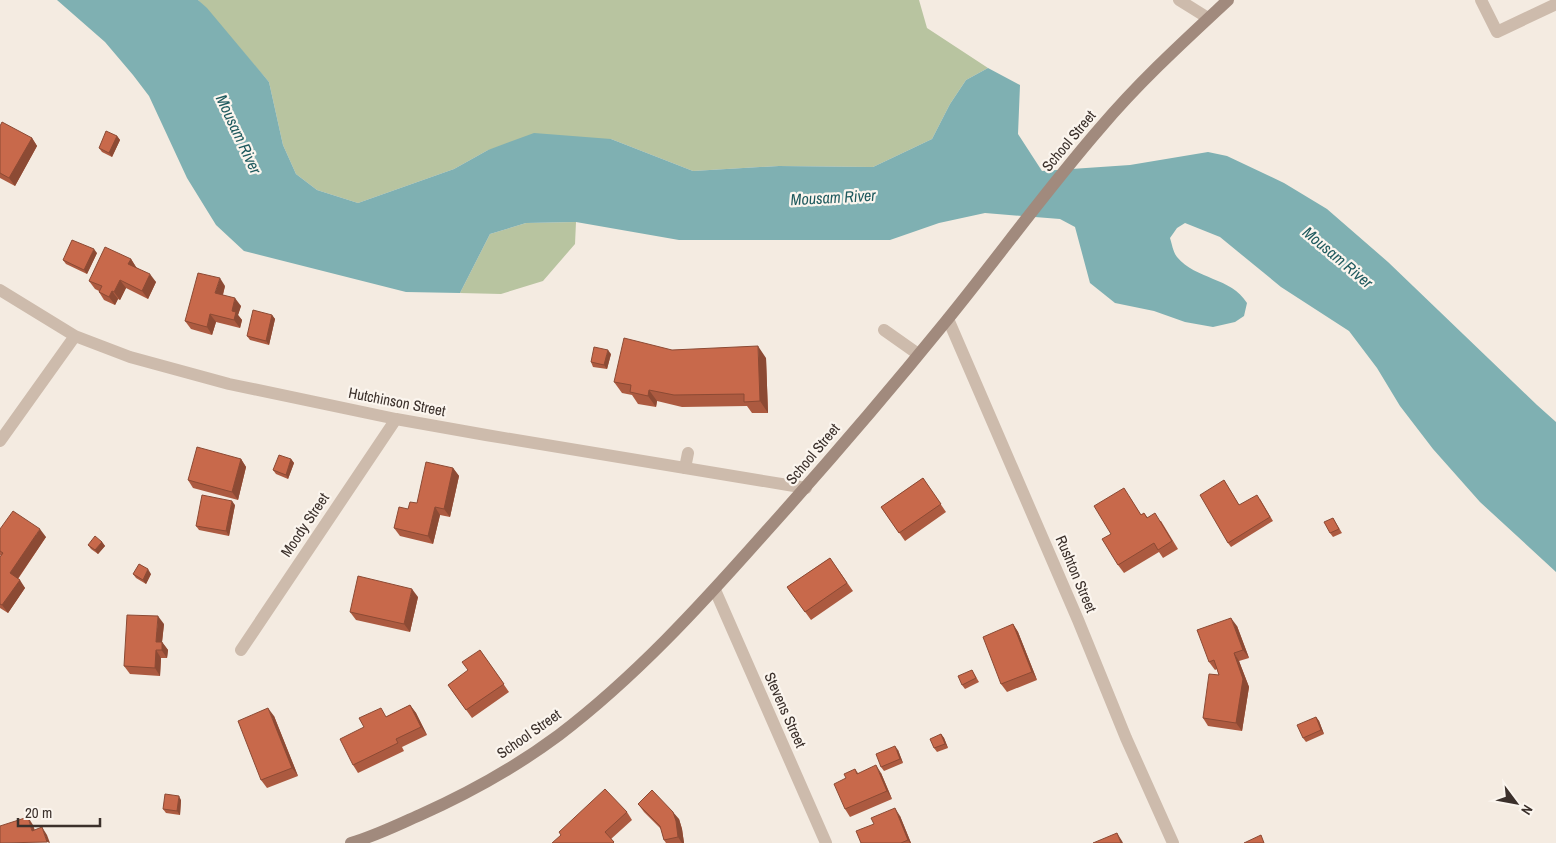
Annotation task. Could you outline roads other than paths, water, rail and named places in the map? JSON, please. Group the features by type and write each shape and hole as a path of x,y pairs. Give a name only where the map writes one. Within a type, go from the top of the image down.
{"street":[{"path":"1179,0 1208,18"},
{"name":"School Street","path":"351,843 369,838 472,790 504,772 557,736 609,694 649,658 714,590 806,488 948,318 1100,127 1157,66 1228,0"},
{"path":"1481,0 1497,32 1556,4"},
{"name":"Hutchinson Street","path":"0,290 75,336 130,357 221,382 396,419 806,488"},
{"name":"Rushton Street","path":"948,318 1078,620 1126,738 1173,843"},
{"path":"884,330 918,354"},
{"path":"0,441 75,336"},
{"name":"Moody Street","path":"241,650 396,419"},
{"path":"685,468 688,453"},
{"name":"Stevens Street","path":"714,590 826,843"}],"water":[{"name":"Mousam River","path":"57,0 198,0 207,8 269,82 283,145 296,174 317,190 358,203 454,169 488,150 534,133 611,139 693,171 779,166 873,167 932,139 950,104 966,80 988,68 1020,85 1018,134 1042,171 1130,165 1208,152 1227,156 1284,183 1327,209 1388,262 1556,422 1556,572 1480,502 1433,449 1400,406 1377,368 1349,331 1281,287 1220,237 1185,223 1177,228 1170,238 1174,253 1185,265 1223,283 1240,295 1247,303 1244,316 1235,322 1213,327 1185,322 1154,311 1115,303 1090,283 1075,227 1060,219 985,213 939,223 890,240 679,240 576,222 526,223 490,234 460,293 406,292 244,251 216,225 187,178 149,96 105,42"}]}
